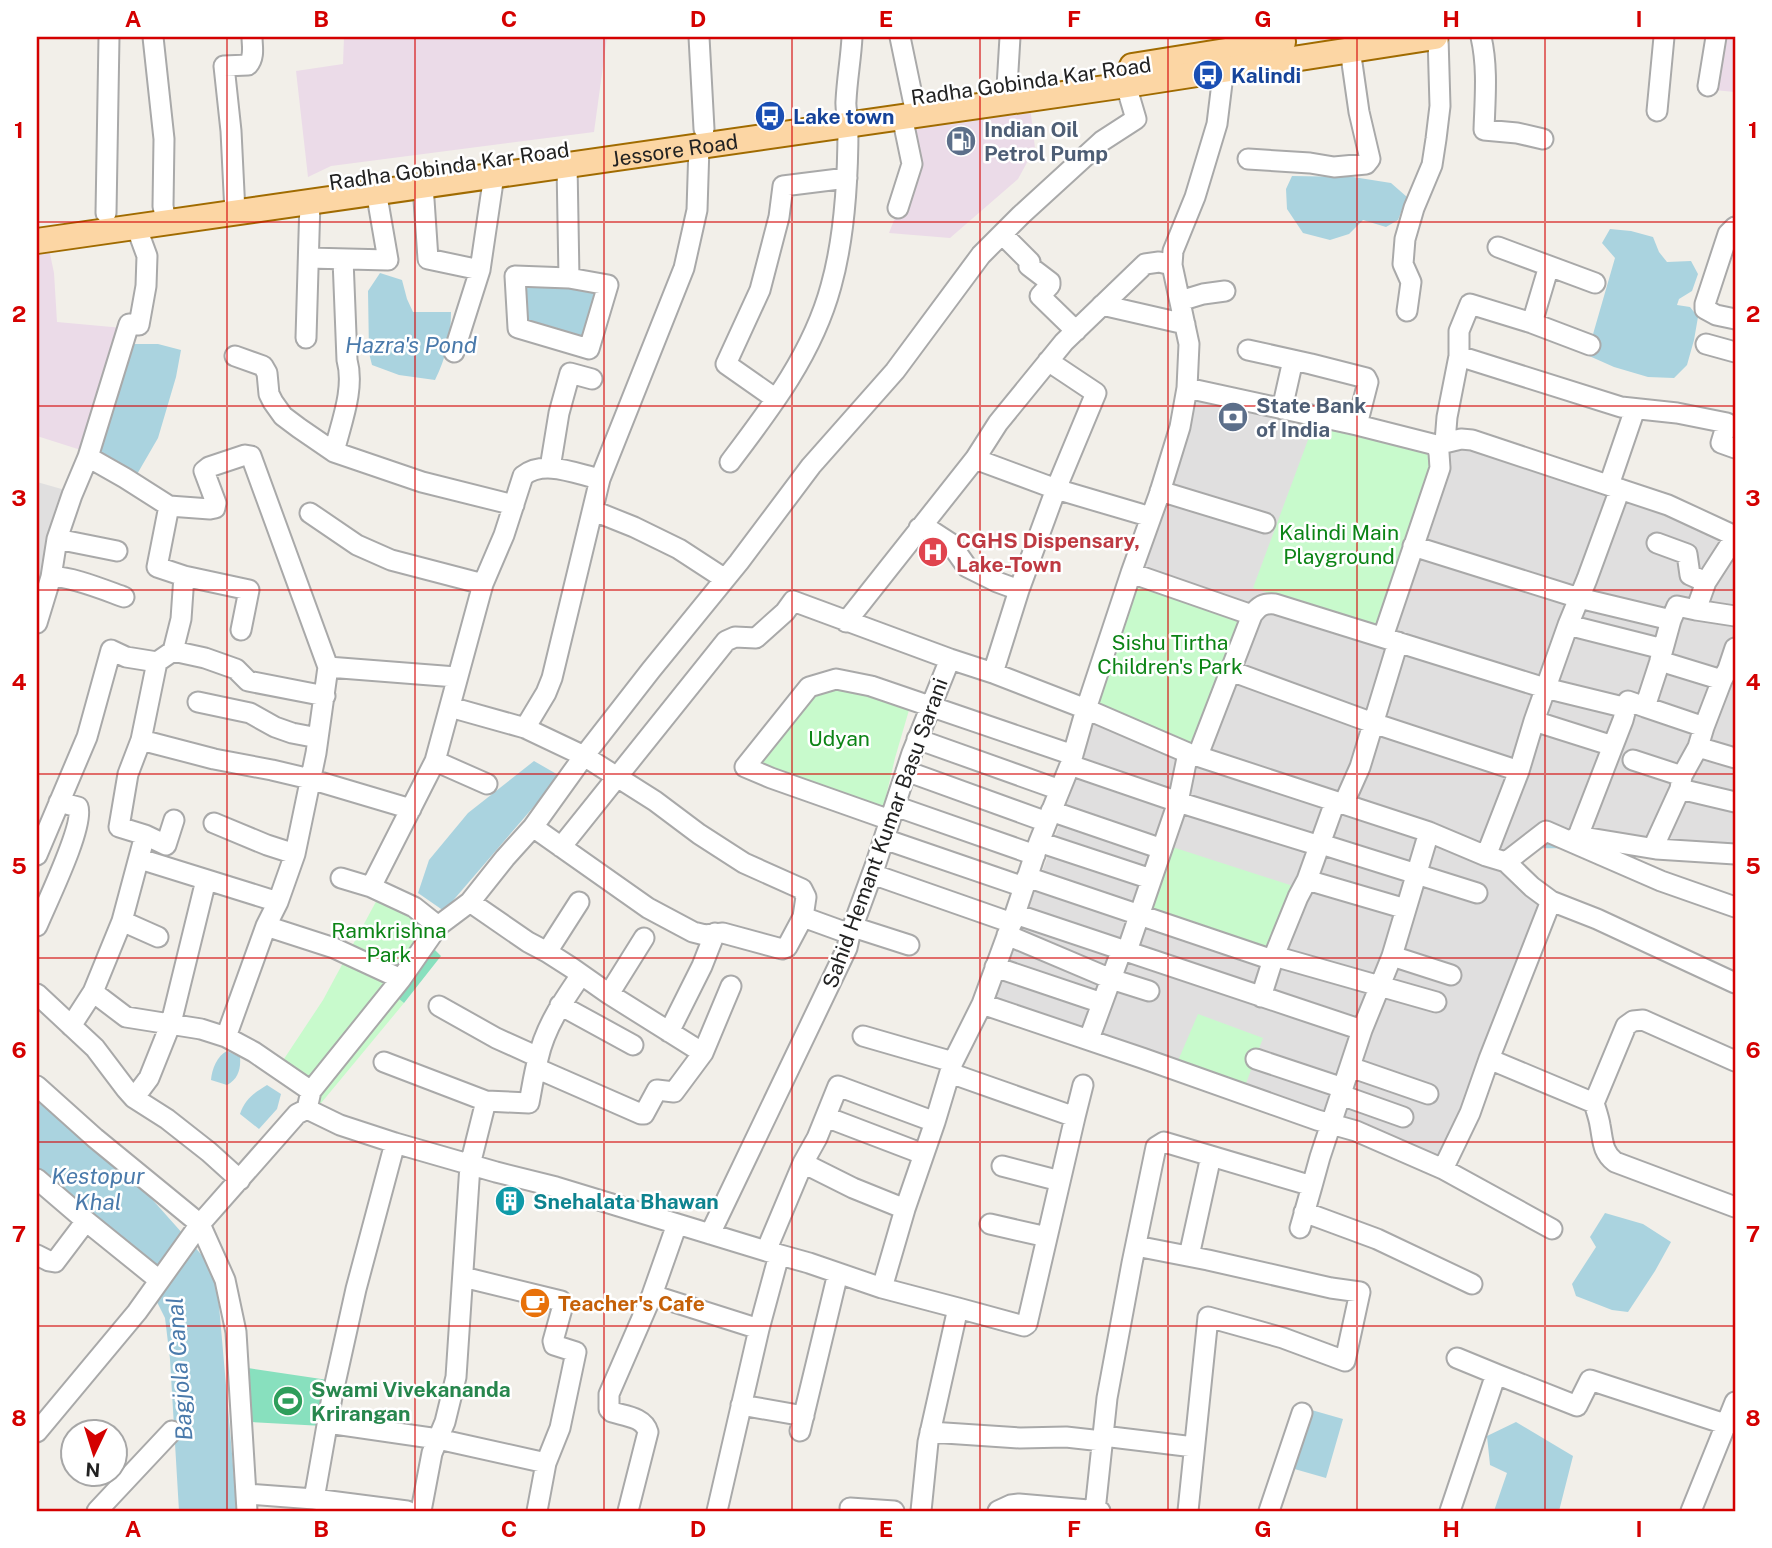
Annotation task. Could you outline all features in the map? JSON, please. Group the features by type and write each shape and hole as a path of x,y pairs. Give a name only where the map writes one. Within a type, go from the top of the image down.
{"main road":[{"name":"Radha Gobinda Kar Road","path":"1007,94 1224,60 1318,37"},
{"path":"910,109 1007,94 1126,85 1224,60 1350,49 1437,37"},
{"name":"Radha Gobinda Kar Road","path":"37,224 106,213 164,214 234,205 354,181 910,109"},
{"name":"Jessore Road","path":"234,205 310,201 494,175 568,164 701,137"},
{"path":"37,241 136,226 164,214"}],"street":[{"path":"106,213 109,37"},
{"path":"153,37 164,139 164,214"},
{"path":"234,205 231,131 224,66 248,65 251,62 252,37"},
{"path":"525,728 552,678 600,479 684,268 697,210 701,137 699,37"},
{"path":"730,462 785,387 810,341 831,288 840,246 847,178 845,104 852,37"},
{"path":"898,208 912,164 910,109 900,37"},
{"path":"1007,94 1010,37"},
{"path":"1407,311 1411,282 1403,264 1405,239 1414,208 1432,165 1440,106 1437,37"},
{"path":"1481,37 1486,75 1484,130 1542,139"},
{"path":"1657,111 1664,37"},
{"path":"1708,86 1716,37"},
{"path":"1248,159 1334,167 1366,164 1370,159 1359,111 1350,49"},
{"path":"882,1288 952,1068 982,1004 1037,848 1072,760 1086,709 1180,427 1187,388 1189,344 1172,265 1173,251 1195,197 1217,124 1224,60"},
{"path":"37,1432 137,1312 200,1224 309,1100 438,926 470,902 533,827 584,756 811,466 895,371 981,256 1021,215 1102,141 1136,119 1126,85"},
{"path":"568,164 569,278"},
{"path":"454,352 480,270 494,175"},
{"path":"776,399 726,364 760,290 779,217 783,186 847,178"},
{"path":"424,185 428,260 480,270"},
{"path":"309,258 388,260 378,202 372,192"},
{"path":"306,338 310,201"},
{"path":"37,623 51,577 57,539 88,457 129,324 139,324 146,286 147,256 136,226"},
{"path":"1735,226 1728,234 1705,304 1705,309 1711,313 1735,319"},
{"path":"1002,234 1030,262 1029,266 1050,282 1040,296 1076,331"},
{"path":"1498,247 1595,283"},
{"path":"334,452 348,398 350,369 347,360 343,259"},
{"path":"846,622 975,459 998,423 1048,361 1145,264 1159,262 1172,265"},
{"path":"1532,323 1549,266"},
{"path":"515,276 569,278 608,285 589,349 518,328 515,276"},
{"path":"1180,301 1225,291"},
{"path":"1261,996 1273,958 1339,802 1360,767 1373,723 1413,546 1440,468 1441,444 1459,356 1459,331 1470,304 1590,345"},
{"path":"1102,305 1185,324"},
{"path":"1706,344 1735,352"},
{"path":"1248,350 1364,377 1368,380 1357,425"},
{"path":"235,356 263,366 267,373 269,394 283,416 334,452 412,479 513,505"},
{"path":"1459,356 1621,407 1677,413 1727,423 1721,443 1735,448"},
{"path":"1282,409 1293,360"},
{"path":"993,673 1019,590 1056,489 1096,394 1048,361"},
{"path":"550,468 559,413 570,373 592,379"},
{"path":"1187,388 1441,444 1461,439 1472,440 1668,505 1735,536 1706,582 1696,610"},
{"path":"1486,856 1519,771 1545,688 1579,598 1615,487 1635,409"},
{"path":"88,457 169,506 210,509 215,508 216,503 204,471 245,455 251,456 328,667 318,738 296,854 278,902 265,926 226,1037"},
{"path":"975,459 1056,489 1151,517"},
{"path":"371,887 435,761 483,584 504,535 523,476 537,468 550,468 600,479"},
{"path":"1160,491 1265,523"},
{"path":"169,506 157,567 184,576 249,590 241,630"},
{"path":"594,510 679,549 725,579"},
{"path":"310,513 357,545 391,559 483,584"},
{"path":"919,528 930,530 950,543 967,568 1019,590"},
{"path":"57,539 117,551"},
{"path":"1657,543 1687,554 1690,575 1706,582"},
{"path":"1413,546 1579,598 1671,620"},
{"path":"1131,573 1252,615"},
{"path":"174,820 166,845 119,827 128,774 141,740 165,656 181,619 184,576"},
{"path":"51,577 65,578 124,597"},
{"path":"561,847 726,641 735,637 756,638 785,612 793,601 993,673 1193,754 1429,832 1506,862 1551,901 1597,919 1735,983"},
{"path":"1088,1039 1139,915 1193,754 1231,671 1252,615 1259,606 1266,603 1275,604 1545,688 1636,707 1704,727"},
{"path":"1575,837 1613,746 1636,707 1661,655 1678,606 1735,616"},
{"path":"1567,625 1661,655 1722,680"},
{"path":"1653,848 1698,747 1735,648"},
{"path":"37,855 87,737 111,650 126,657 205,658 236,669 248,681 325,696"},
{"name":"Sahid Hemant Kumar Basu Sarani","path":"710,1234 847,948 917,739 950,659"},
{"path":"328,667 456,677"},
{"path":"1231,671 1373,723 1519,771"},
{"path":"1152,879 892,813 771,778 745,767 809,687 836,679 871,686 931,706 1178,802 1477,893"},
{"path":"198,702 250,713 275,727 318,738"},
{"path":"450,707 525,728 584,756 744,863 802,889 806,897 803,917 787,947 782,949 723,933 699,934 648,908 533,827"},
{"path":"1534,721 1613,746"},
{"path":"917,739 1060,790"},
{"path":"141,740 310,779 411,809"},
{"path":"1698,747 1735,758"},
{"path":"1633,760 1681,783 1735,802"},
{"path":"435,761 487,784"},
{"path":"906,771 1049,817 1162,849"},
{"path":"37,926 67,855 80,814 78,807 59,802"},
{"path":"214,823 296,854"},
{"path":"1546,831 1575,837 1591,850 1661,881 1735,907"},
{"path":"1506,862 1546,831 1653,848 1735,854"},
{"path":"1429,832 1392,956 1362,1030 1302,1220 1377,1239 1472,1284"},
{"path":"71,1026 93,992 122,921 145,835"},
{"path":"884,839 1273,958 1436,1002"},
{"path":"140,859 278,902"},
{"path":"872,874 1011,924 1125,950 1362,1030"},
{"path":"341,878 371,887 414,907 438,926"},
{"path":"134,1098 149,1078 171,1023 206,880"},
{"path":"1307,880 1406,909"},
{"path":"1443,1169 1471,1112 1551,901"},
{"path":"470,902 703,1053"},
{"path":"547,951 579,902"},
{"path":"803,917 909,946"},
{"path":"122,921 158,937"},
{"path":"1011,924 1111,979 1149,991"},
{"path":"265,926 334,948 401,979"},
{"path":"669,1032 702,966 715,933"},
{"path":"609,994 644,938"},
{"path":"1392,956 1451,975"},
{"path":"995,967 1102,1003"},
{"path":"384,1062 486,1101 529,1103 537,1062 560,1005 581,975"},
{"path":"439,1006 537,1062 641,1114 645,1112 657,1090 674,1092 703,1053 731,986"},
{"path":"93,992 126,1017 201,1029 226,1037 254,1052 340,1125 470,1165 556,1187 882,1288 1026,1325 1083,1085"},
{"path":"37,994 95,1048 134,1098 209,1152 240,1180"},
{"path":"982,1004 1356,1131 1443,1169 1552,1229"},
{"path":"560,1005 633,1045"},
{"path":"1735,1061 1643,1020 1633,1021 1626,1026 1594,1102 1600,1123 1602,1146 1615,1163 1735,1207"},
{"path":"863,1036 1075,1117"},
{"path":"1256,1059 1403,1116"},
{"path":"1489,1059 1594,1102"},
{"path":"1350,1067 1428,1094"},
{"path":"37,1086 95,1138 200,1224 225,1280 236,1332 246,1502 314,1499 407,1511"},
{"path":"717,1511 760,1329 772,1253 803,1163 838,1086 935,1122"},
{"path":"421,1511 432,1453 445,1422 456,1377 470,1165 486,1101"},
{"path":"826,1117 923,1154"},
{"path":"1095,1511 1107,1398 1156,1147 1164,1142 1312,1186"},
{"path":"314,1499 356,1289 395,1143"},
{"path":"1189,1256 1211,1156"},
{"path":"803,1163 853,1188 905,1209"},
{"path":"1002,1166 1060,1181"},
{"path":"37,1179 159,1280"},
{"path":"37,1255 55,1262 86,1221"},
{"path":"628,1511 640,1468 647,1427 642,1422 612,1412 608,1403 609,1394 652,1295 677,1224"},
{"path":"990,1224 1048,1237"},
{"path":"1136,1246 1360,1292 1345,1361 1283,1338 1208,1317 1188,1511"},
{"path":"741,1405 802,1424 838,1273"},
{"path":"463,1277 561,1301 563,1305 554,1345 576,1352 560,1428 546,1463 537,1511"},
{"path":"652,1295 760,1329"},
{"path":"921,1511 928,1442 958,1308"},
{"path":"1457,1358 1577,1406 1590,1380 1727,1424"},
{"path":"1450,1511 1496,1374"},
{"path":"1691,1511 1735,1402"},
{"path":"1269,1511 1302,1413"},
{"path":"328,1423 438,1439 546,1463"},
{"path":"97,1511 172,1431"},
{"path":"930,1432 1020,1438 1103,1439 1194,1447"},
{"path":"998,1511 1019,1504 1100,1511"},
{"path":"850,1508 894,1511"}],"shaded area":[{"path":"344,37 607,37 594,132 331,166 308,177 296,71 343,64"},
{"path":"1721,37 1735,37 1735,92 1714,90"},
{"path":"1030,106 1035,148 1018,179 950,238 889,233 900,205 905,122"},
{"path":"49,249 54,273 57,322 123,328 84,451 37,436 37,251"},
{"path":"1190,390 1477,443 1669,510 1735,539 1735,847 1565,833 1505,856 1209,753 1262,612 1140,570"},
{"path":"37,482 72,492 37,593"},
{"path":"1093,716 1506,865 1549,904 1443,1167 993,1004 1081,766"}],"green space":[{"name":"Kalindi Main Playground","path":"1315,421 1426,450 1431,469 1383,630 1253,588"},
{"name":"Sishu Tirtha Children's Park","path":"1134,585 1243,618 1195,748 1094,709"},
{"name":"Udyan","path":"809,683 914,693 880,822 739,769"},
{"path":"1160,843 1293,886 1267,956 1139,914"},
{"name":"Ramkrishna Park","path":"379,896 438,926 390,992 404,1003 317,1108 310,1084 278,1068 323,1000"},
{"path":"429,944 441,956 404,1003 390,992"},
{"path":"1198,1014 1263,1038 1242,1094 1174,1070"},
{"name":"Swami Vivekananda Krirangan","path":"248,1368 328,1380 323,1426 250,1422"}],"water":[{"path":"1292,176 1353,177 1391,183 1407,197 1398,220 1386,227 1363,220 1349,234 1330,240 1303,233 1287,209 1286,189"},
{"path":"1610,229 1653,237 1667,262 1691,261 1698,274 1692,291 1679,299 1677,305 1690,307 1698,317 1687,365 1674,378 1648,377 1614,367 1587,355 1615,258 1602,243"},
{"name":"Hazra's Pond","path":"380,273 402,280 413,312 451,312 447,347 435,380 399,375 372,365 369,353 368,291"},
{"path":"520,282 590,284 600,294 588,337 576,340 522,324"},
{"path":"133,344 158,344 181,350 158,438 136,476 95,460"},
{"path":"534,761 560,776 444,911 418,893 429,860 468,813"},
{"path":"227,1051 240,1057 240,1061 236,1077 227,1085 211,1080 216,1063"},
{"path":"267,1085 281,1094 277,1109 259,1129 240,1114 250,1097"},
{"name":"Kestopur Khal","path":"37,1086 126,1170 216,1271 237,1511 179,1511 165,1318 144,1276 37,1175"},
{"path":"1605,1213 1643,1224 1671,1242 1628,1312 1612,1310 1576,1296 1572,1284 1596,1247 1590,1237"},
{"path":"1308,1409 1343,1419 1326,1478 1291,1468"},
{"path":"1516,1422 1573,1456 1559,1511 1494,1511 1507,1473 1490,1465 1487,1436"}],"waterway":[{"path":"1542,846 1559,846"}],"place":[{"name":"Kalindi","path":"1208,75"},
{"name":"Lake town","path":"770,116"},
{"name":"Indian Oil Petrol Pump","path":"961,141"},
{"name":"State Bank of India","path":"1233,417"},
{"name":"CGHS Dispensary, Lake-Town","path":"933,552"},
{"name":"Snehalata Bhawan","path":"510,1201"},
{"name":"Teacher's Cafe","path":"535,1303"},
{"name":"Swami Vivekananda Krirangan","path":"288,1401"}],"water label":[{"name":"Bagjola Canal","path":"179,1369"}]}
